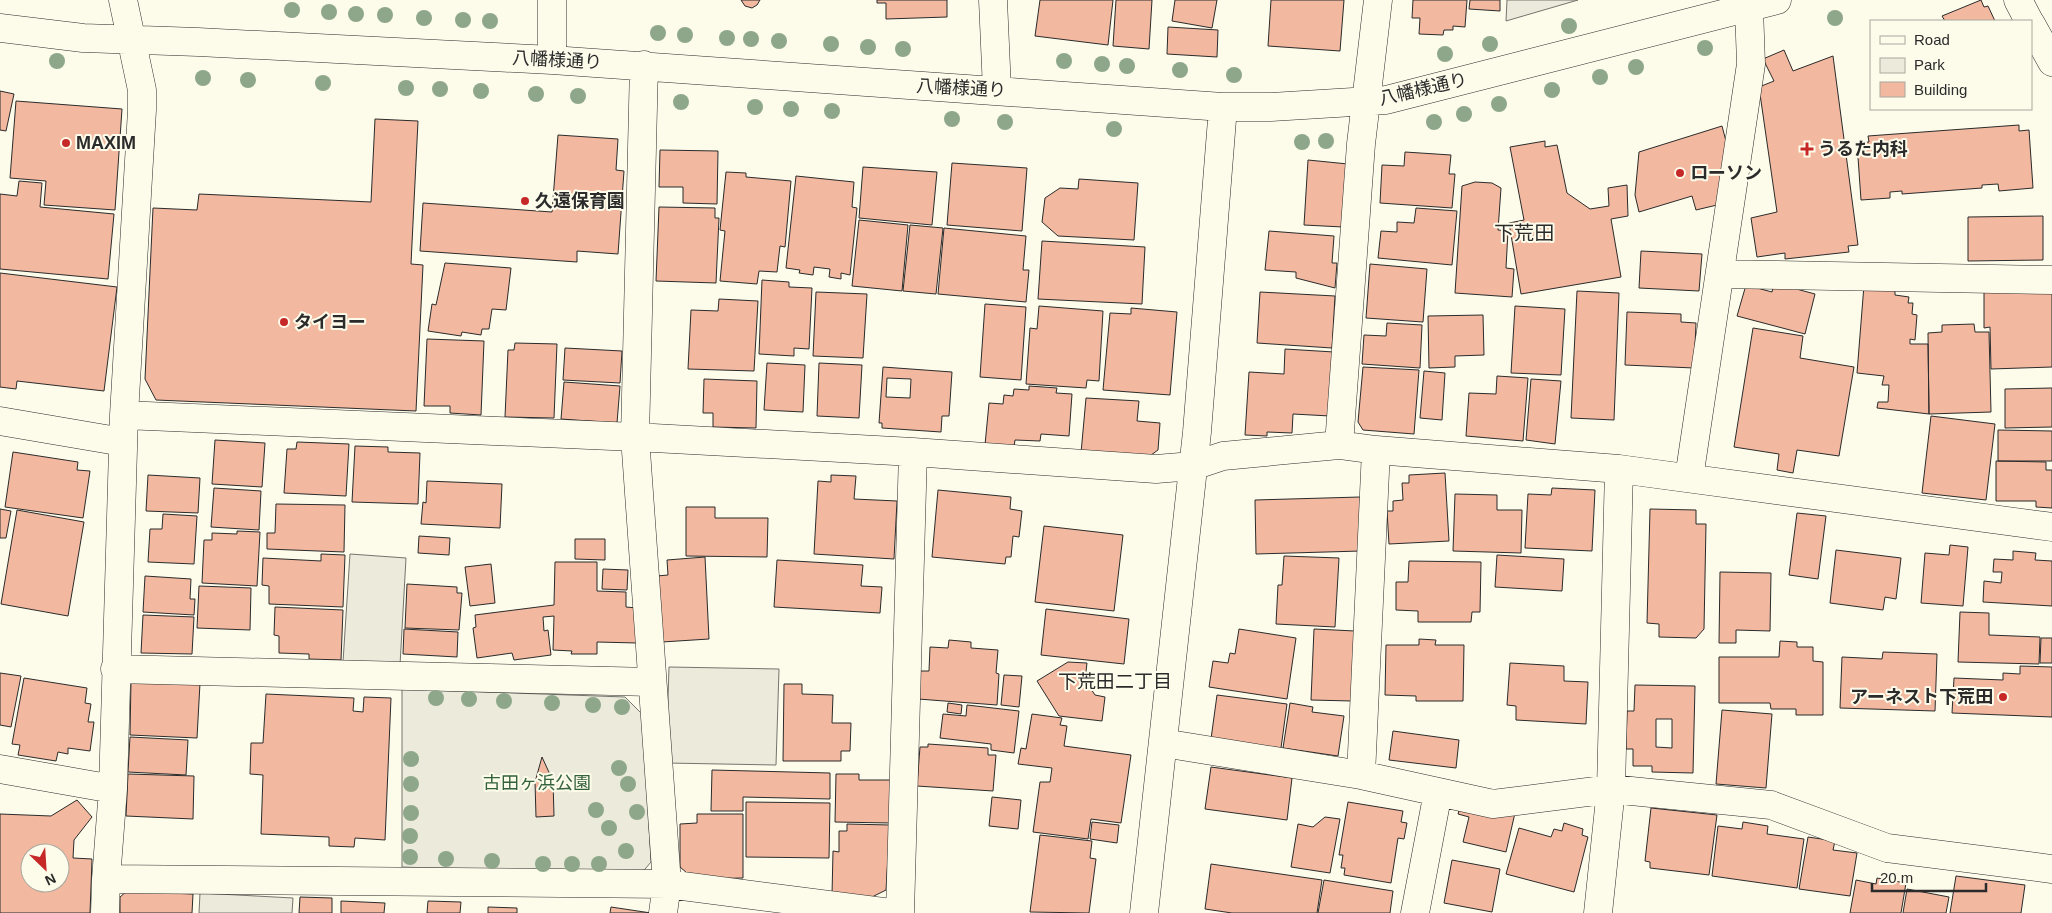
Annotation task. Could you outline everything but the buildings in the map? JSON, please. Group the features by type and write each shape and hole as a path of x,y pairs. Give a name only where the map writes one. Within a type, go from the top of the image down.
{"street":[{"path":"105,913 113,789 115,669 124,414 142,110 142,90 133,40 123,0"},
{"path":"552,0 552,60"},
{"path":"992,0 997,90"},
{"path":"1339,445 1366,101 1378,0"},
{"name":"八幡様通り","path":"0,28 83,38 552,60 1223,107 1270,108 1386,100 1695,10 1748,8 1777,0"},
{"path":"2018,0 2029,20"},
{"path":"1689,478 1751,64 1748,8"},
{"path":"2032,26 2052,62"},
{"path":"644,66 635,437 667,884 663,913"},
{"path":"1144,913 1193,466 1223,107"},
{"path":"1720,274 2052,280"},
{"path":"124,414 635,437 913,452 1156,469 1193,466 1223,456 1339,445 1376,450 1619,469 2052,527"},
{"path":"0,421 123,442"},
{"path":"1361,775 1376,450"},
{"path":"900,913 913,452"},
{"path":"1598,913 1611,788 1619,469"},
{"path":"115,669 652,682"},
{"path":"1163,743 1361,775 1493,804 1611,788 1771,805 1887,848 2052,869"},
{"path":"0,769 113,789"},
{"path":"1415,913 1438,792"},
{"path":"106,879 667,884 891,913"}],"green space":[{"name":"古田ヶ浜公園","path":"402,689 625,697 643,715 651,862 640,875 402,867"}],"shaded area":[{"path":"1507,0 1578,0 1506,21"},
{"path":"350,554 406,558 400,665 343,662"},
{"path":"669,667 779,669 776,765 666,763"},
{"path":"200,893 293,898 292,913 199,913"}],"place":[{"name":"MAXIM","path":"66,143"},
{"name":"うるた内科","path":"1807,149"},
{"name":"ローソン","path":"1680,173"},
{"name":"久遠保育園","path":"525,201"},
{"name":"タイヨー","path":"284,322"},
{"name":"アーネスト下荒田","path":"2003,697"}],"district":[{"name":"下荒田","path":"1524,233"},
{"name":"下荒田二丁目","path":"1115,681"}]}
